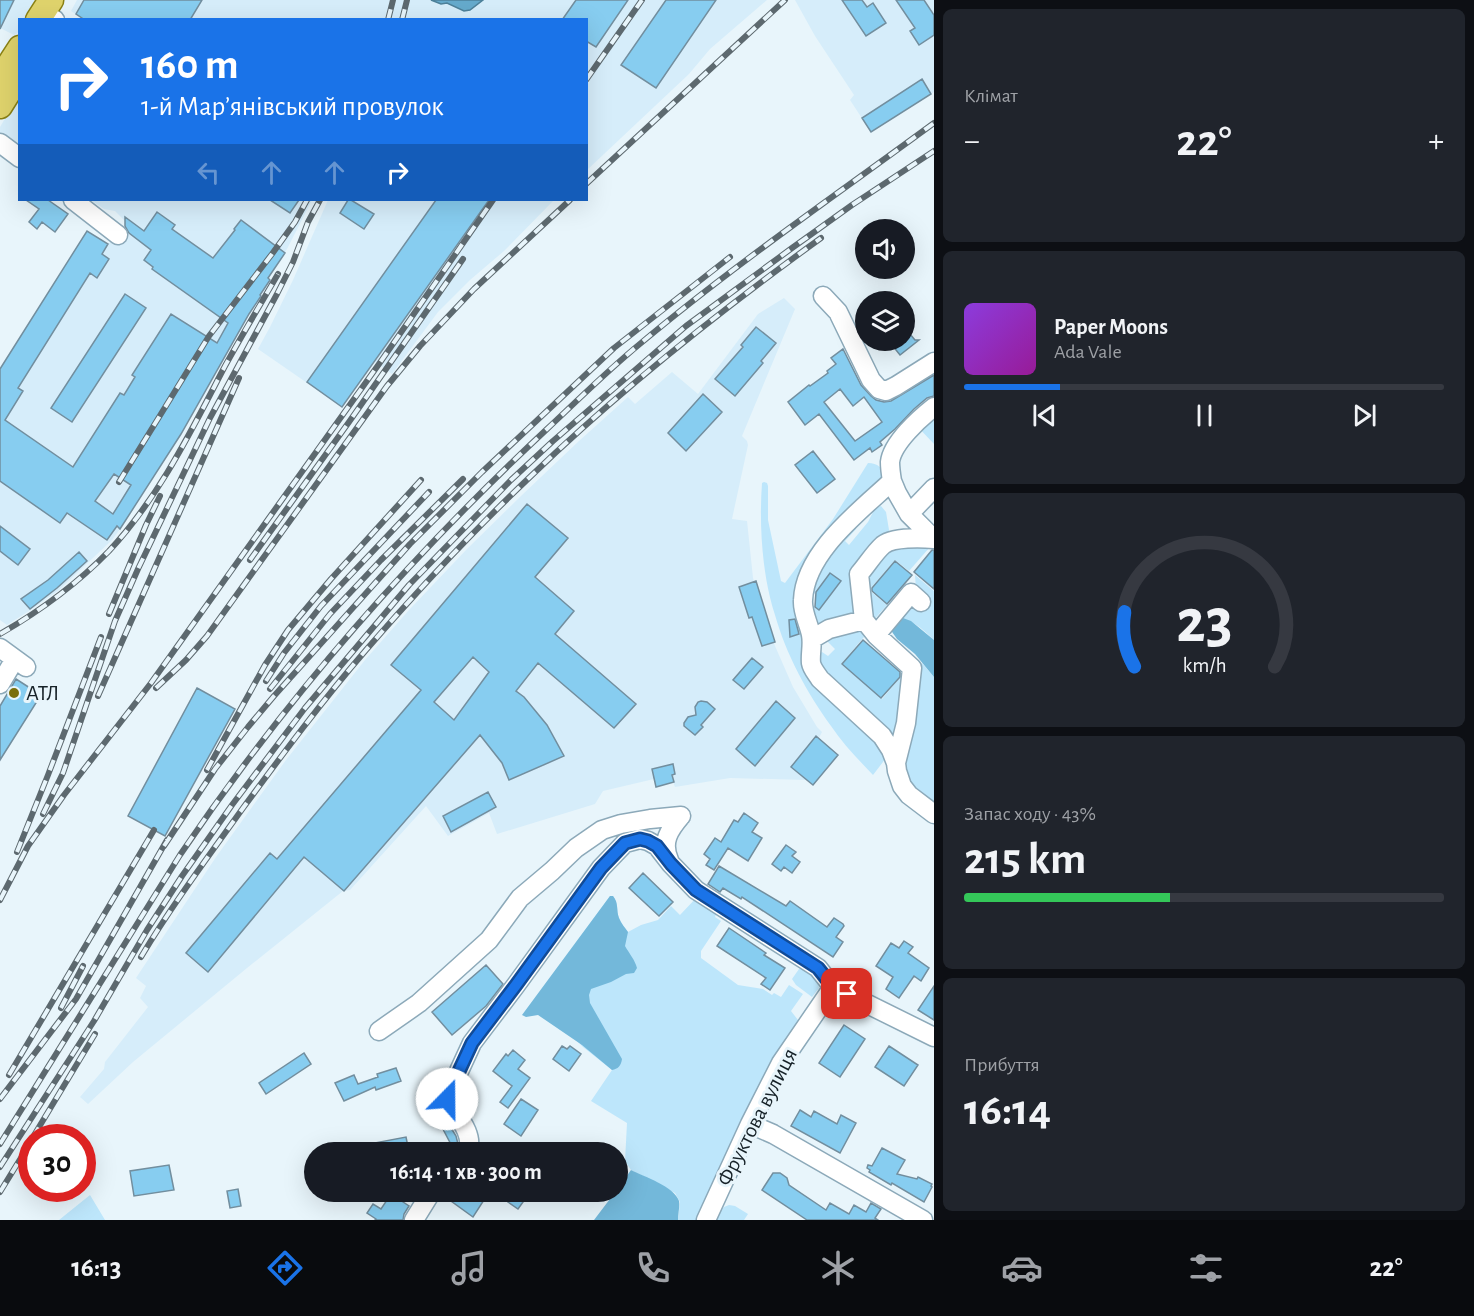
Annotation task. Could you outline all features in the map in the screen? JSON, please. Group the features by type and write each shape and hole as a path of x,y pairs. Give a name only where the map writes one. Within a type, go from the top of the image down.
{"main road":[{"path":"40,18 51,0"},
{"path":"55,18 67,0"},
{"path":"0,79 14,59"},
{"path":"0,106 14,59"}],"street":[{"path":"0,143 18,156"},
{"path":"75,201 115,226"},
{"path":"823,296 838,312 871,380 879,390 886,391 896,386 934,362"},
{"path":"934,407 905,435 890,460 892,481 897,493 909,514 934,539"},
{"path":"892,481 835,534 811,570 804,588 802,602 812,639 813,668 820,679 882,736 891,750 902,786 934,814"},
{"path":"909,514 934,488"},
{"path":"896,763 906,723 912,668 876,635 864,620 859,574 884,545 892,541 934,539"},
{"path":"876,635 912,593 921,602"},
{"path":"812,639 829,629 864,620"},
{"path":"0,648 21,663 0,684"},
{"path":"379,1031 419,1003 489,940 520,898 576,848 602,830 621,824 681,816 669,831 665,843 671,864"},
{"path":"470,1142 469,1135 447,1099 472,1043 601,868 617,850 631,841 640,839 657,846 696,890 818,968 833,987 934,1037"},
{"name":"Фруктова вулиця","path":"706,1220 781,1063 833,987"},
{"path":"750,1124 773,1134 923,1220"},
{"path":"414,1220 425,1202"}],"shaded area":[{"path":"0,0 40,0 29,18 18,18 18,33 14,35 0,28"},
{"path":"77,0 767,0 710,49 689,74 588,169 588,18 82,18 71,11"},
{"path":"431,0 483,0 470,10 464,11 447,3 441,4"},
{"path":"795,0 934,0 934,92 871,132 850,100 854,95 815,36"},
{"path":"18,97 18,146 4,134 0,135 0,127"},
{"path":"92,201 311,201 287,249 268,278 270,280 181,434 120,529 112,540 59,590 7,625 0,620 0,369 87,231 108,244 125,230 125,221 115,211 104,209"},
{"path":"328,201 553,201 504,251 438,312 392,374 374,361 342,407 258,349 293,280"},
{"path":"784,298 795,309 742,436 748,445 732,519 747,521 753,578 775,646 793,687 822,732 819,738 838,755 813,785 807,780 730,778 675,787 673,782 656,787 654,779 603,791 595,804 497,834 489,813 448,836 426,806 350,890 343,891 247,968 133,1062 88,1104 80,1097 104,1069 105,1062 148,1007 140,998 146,986 136,978 216,857 286,760 365,660 467,549 628,397 635,404 672,372 698,394 758,314"},
{"path":"934,412 934,444 916,425"},
{"path":"868,463 879,466 886,475 810,564 807,655 876,741 886,758 873,775 836,733 791,659 767,583 762,550 761,516 762,483 764,482 768,486 768,520 781,581 785,583 833,519"},
{"path":"881,506 886,512 890,536 877,546 852,576 856,598 854,615 851,619 816,629 809,617 807,598 813,576 832,543 846,526 852,521 857,523 856,529 845,541 849,545 868,522 875,508","holes":["830,573 841,581 819,610 808,602"]},
{"path":"885,547 930,547 909,571 895,560 869,590 887,605 872,622 864,573"},
{"path":"915,575 934,591 934,640 912,622 897,619 909,604 919,612 928,600 916,589"},
{"path":"903,618 911,621 934,640 934,677 890,629 897,619"},
{"path":"859,629 864,637 841,664 882,699 904,673 900,735 892,739 818,668 820,653 828,656 835,649 824,638"},
{"path":"922,663 934,677 934,805 906,781 904,767 919,668"},
{"path":"610,896 615,899 619,918 628,932 658,920 671,906 680,915 697,897 717,912 715,917 721,921 701,951 701,958 738,985 763,989 772,995 774,993 781,997 789,985 803,994 791,1011 798,1020 797,1028 700,1220 678,1220 680,1202 675,1193 631,1170 628,1166 628,1142 626,1142 627,1123 591,1101 612,1070 583,1047 538,1001"},
{"path":"610,896 615,899 619,918 628,932 625,946 637,968 634,973 626,974 591,989 589,995 590,1003 622,1059 619,1067 612,1070 582,1045 538,1015 526,1017 522,1015"},
{"path":"799,969 807,969 818,982 819,988 812,997 792,979"},
{"path":"631,1170 672,1191 679,1201 678,1220 594,1220 608,1202 628,1202 628,1174"},
{"path":"81,1202 94,1202 105,1220 59,1220"},
{"path":"729,1205 748,1214 744,1220 714,1220 724,1207"}],"building":[{"path":"0,0 14,0 0,29"},
{"path":"84,0 202,0 191,18 82,18 76,14"},
{"path":"576,0 628,0 596,47 588,42 588,18 563,18"},
{"path":"666,0 716,0 656,88 621,65"},
{"path":"842,0 862,0 867,7 873,3 886,23 866,36"},
{"path":"896,0 924,0 934,15 934,35 919,45 910,31 915,28"},
{"path":"922,79 931,94 871,132 862,118"},
{"path":"27,201 49,201 68,214 55,232 42,222 37,229 29,222 39,209"},
{"path":"272,201 298,201 290,213"},
{"path":"347,201 353,201 374,214 364,229 340,213"},
{"path":"435,201 488,201 342,407 307,382"},
{"path":"157,212 175,225 172,229 213,258 241,220 285,253 268,278 270,280 181,434 120,529 117,526 107,540 67,513 60,523 0,481 0,369 87,231 108,244 102,254 109,259 97,278 90,273 18,388 23,391 5,420 73,467 120,393 124,395 135,377 132,375 171,314 217,343 228,323 152,269 153,267 144,260 151,250 129,233 125,226 125,217 144,231","holes":["114,474 131,485 113,514 95,501"]},
{"path":"125,294 146,308 72,422 51,408"},
{"path":"756,327 776,343 761,361 763,363 735,396 715,379 743,347 741,345"},
{"path":"843,349 861,385 876,400 891,401 934,375 934,396 927,398 914,409 880,442 882,445 872,452 870,448 854,460 819,414 805,425 788,402 828,373 827,371 836,364 831,358","holes":["840,389 853,406 864,397 882,422 855,441 824,402"]},
{"path":"703,394 722,412 686,451 668,433"},
{"path":"813,451 835,479 817,493 795,465"},
{"path":"527,504 568,538 535,577 574,611 555,634 636,704 614,728 538,663 516,691 524,697 547,725 564,756 509,780 502,763 480,735 344,891 304,857 208,972 186,953 270,853 277,859 421,690 391,665","holes":["473,657 489,672 454,720 434,702"]},
{"path":"0,526 30,549 18,565 0,551"},
{"path":"934,550 934,589 914,572"},
{"path":"79,552 87,561 30,609 21,599 48,580"},
{"path":"895,561 912,575 887,604 872,591 872,588"},
{"path":"830,573 841,581 819,610 815,607 816,592"},
{"path":"756,581 775,642 762,646 752,617 749,618 739,587"},
{"path":"795,619 799,634 790,637 789,620"},
{"path":"863,640 900,672 900,677 881,698 842,664"},
{"path":"752,658 763,667 744,689 733,680"},
{"path":"16,679 41,695 0,760 0,706"},
{"path":"197,688 235,709 165,836 128,816"},
{"path":"701,701 707,702 715,709 695,735 684,726 684,723 688,717 696,715 695,707"},
{"path":"776,701 795,718 755,766 736,749"},
{"path":"816,736 838,755 813,785 791,767"},
{"path":"673,764 674,782 656,787 652,769"},
{"path":"488,792 496,807 451,832 443,816"},
{"path":"744,813 758,823 752,832 762,838 748,861 728,848 714,870 706,865 710,859 704,854 715,838 721,842 734,820 738,822"},
{"path":"786,845 796,852 792,856 800,862 792,873 784,867 781,871 772,864"},
{"path":"719,866 786,906 790,901 827,927 834,918 843,924 844,926 836,937 843,942 833,957 742,897 741,899 723,888 720,892 708,884"},
{"path":"643,873 673,902 659,916 629,888"},
{"path":"729,928 785,968 770,990 761,984 766,978 717,946"},
{"path":"904,941 913,947 908,953 929,968 921,981 914,976 899,998 886,989 893,977 876,966 891,943 899,948"},
{"path":"486,965 503,984 486,1006 452,1035 432,1012"},
{"path":"934,986 934,1020 918,1010"},
{"path":"844,1025 865,1039 840,1077 819,1063"},
{"path":"562,1046 567,1049 570,1046 581,1054 569,1071 553,1059"},
{"path":"889,1046 918,1065 904,1086 875,1067"},
{"path":"513,1050 525,1060 518,1069 530,1078 508,1108 500,1102 512,1086 493,1071 506,1054 508,1056"},
{"path":"304,1053 311,1064 266,1094 259,1083"},
{"path":"396,1068 401,1081 376,1090 375,1087 344,1101 335,1083 354,1075 358,1084 378,1077 377,1074"},
{"path":"436,1085 437,1105 458,1142 450,1142 423,1091"},
{"path":"521,1099 538,1110 521,1136 504,1124"},
{"path":"800,1110 811,1117 814,1111 837,1124 841,1115 856,1123 840,1153 791,1126"},
{"path":"406,1137 407,1142 380,1142"},
{"path":"882,1148 905,1160 897,1174 917,1179 918,1177 932,1184 924,1202 869,1172 868,1165 872,1166"},
{"path":"169,1165 174,1190 134,1196 130,1171"},
{"path":"773,1173 780,1173 787,1178 789,1185 826,1210 830,1203 849,1214 854,1205 866,1212 871,1203 881,1209 875,1218 878,1220 807,1220 762,1190"},
{"path":"238,1189 241,1206 230,1208 227,1191"},
{"path":"386,1202 403,1202 409,1206 403,1220 375,1220 367,1213 373,1204 381,1209"},
{"path":"452,1202 483,1202 473,1217"},
{"path":"508,1202 523,1202 518,1209"}],"railway":[{"path":"388,18 393,0"},
{"path":"402,18 407,0"},
{"path":"588,77 642,0"},
{"path":"588,182 785,0"},
{"path":"0,1144 180,855 306,685 398,579 496,478 629,353 749,258 934,123"},
{"path":"0,1167 94,1021 147,930 182,876 305,708 409,585 511,480 686,326 852,205 934,151"},
{"path":"119,482 209,336 272,254 295,222 306,201"},
{"path":"43,814 63,773 115,621 138,569 210,418 293,262 308,222 319,201"},
{"path":"0,900 28,846 64,795 151,683 492,201"},
{"path":"156,688 186,660 207,636 387,386 420,346 474,289 569,201"},
{"path":"141,957 190,881 303,728 366,650 446,561 509,497 600,412 709,322 821,238"},
{"path":"164,846 215,769 248,727 410,544 482,472 614,348 730,257"},
{"path":"250,560 463,259"},
{"path":"0,634 71,586 109,551 144,508 187,439 231,354 278,274"},
{"path":"98,696 239,378"},
{"path":"270,689 330,614 463,479"},
{"path":"207,770 265,665 288,630 421,480"},
{"path":"266,681 284,653 321,606 429,492"},
{"path":"109,614 160,496"},
{"path":"17,852 101,637"},
{"path":"9,1075 154,830"},
{"path":"0,1099 76,999 167,840"},
{"path":"61,1008 83,966"},
{"path":"41,1124 95,1034"},
{"path":"0,1192 18,1163"}],"place":[{"name":"АТЛ","path":"14,693"}],"route":[{"path":"447,1099 472,1043 601,868 617,850 631,841 640,839 657,846 696,890 818,968 833,987 847,994"}]}
